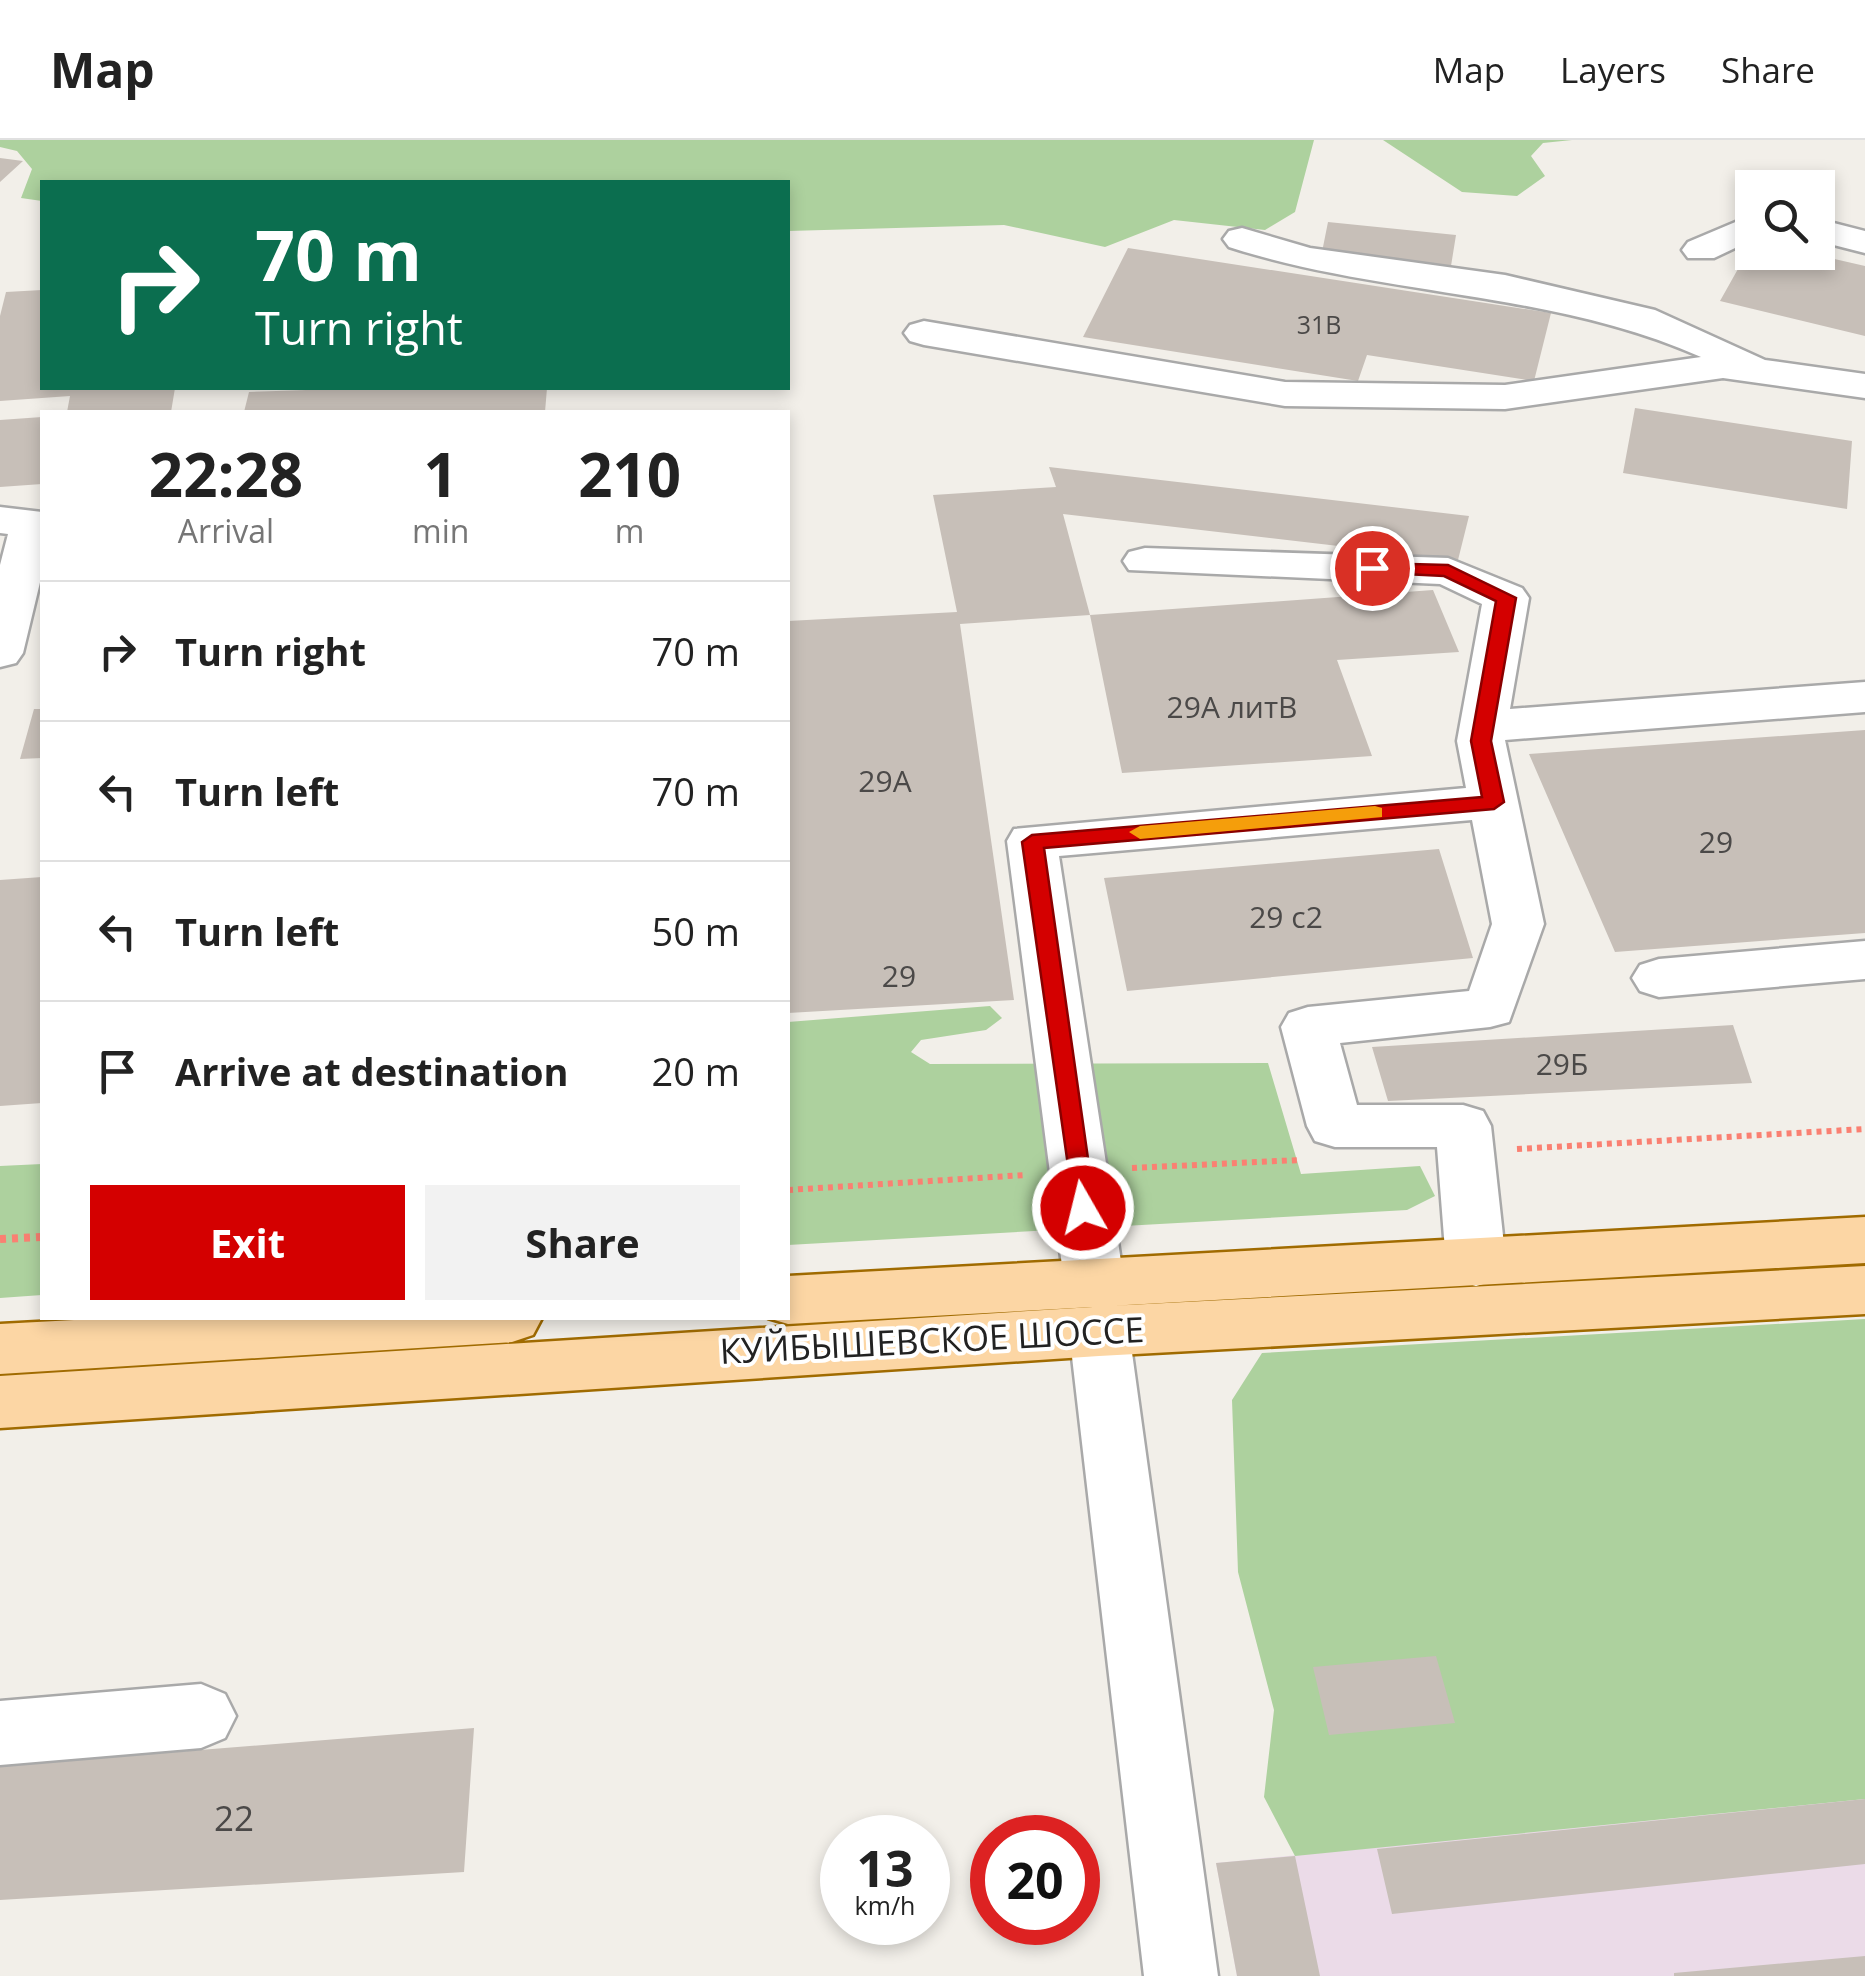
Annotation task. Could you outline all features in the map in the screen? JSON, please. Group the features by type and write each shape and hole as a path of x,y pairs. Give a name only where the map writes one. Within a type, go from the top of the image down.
{"main road":[{"name":"КУЙБЫШЕВСКОЕ ШОССЕ","path":"0,1402 1097,1306 1476,1263 1865,1240"},
{"name":"КУЙБЫШЕВСКОЕ ШОССЕ","path":"790,1300 1097,1306 1865,1290"},
{"path":"0,1348 478,1320"}],"lane":[{"path":"1702,250 1735,234"},
{"path":"1835,234 1865,242"},
{"path":"1242,239 1305,259 1505,287 1655,322 1768,372"},
{"path":"924,334 1285,394 1506,397 1723,366 1865,386"},
{"path":"0,520 34,523 0,654 40,650"},
{"path":"1144,561 1448,571 1506,598 1481,741 1518,924 1490,1008 1308,1028 1335,1126 1463,1126 1476,1263"},
{"path":"1484,726 1865,697"},
{"path":"1181,1976 1097,1306 1032,842 1494,802"},
{"path":"1659,978 1865,960"},
{"path":"0,1733 201,1716"}],"path":[{"path":"0,1240 40,1237"}],"shaded area":[{"path":"1865,1799 1865,1976 1237,1976 1216,1863"}],"green space":[{"path":"0,140 1314,140 1295,212 1265,230 1174,220 1105,247 1004,225 790,231 790,180 40,180 40,201 21,198 32,169 17,151 0,147"},
{"path":"1383,140 1572,140 1543,143 1531,156 1545,176 1517,196 1462,192"},
{"path":"990,1006 1002,1018 986,1030 921,1040 911,1052 930,1064 1268,1063 1301,1174 1420,1166 1435,1196 1407,1210 790,1245 790,1022"},
{"path":"40,1164 40,1295 0,1298 0,1166"},
{"path":"1865,1319 1865,1799 1295,1856 1264,1797 1274,1710 1238,1572 1232,1400 1262,1353"}],"building":[{"path":"0,158 23,161 0,182"},
{"path":"1328,222 1456,235 1451,266 1322,252"},
{"path":"1128,248 1551,313 1534,381 1367,355 1358,381 1083,337"},
{"path":"1835,259 1865,266 1865,336 1720,301 1737,270 1835,270"},
{"path":"40,290 40,390 175,390 171,410 67,410 70,396 0,401 0,316 6,292"},
{"path":"547,390 545,410 244,410 249,392"},
{"path":"1635,408 1852,441 1847,509 1623,473"},
{"path":"40,417 40,484 0,487 0,420"},
{"path":"1049,467 1469,516 1458,560 1063,514 1090,615 960,624 1014,1000 790,1013 790,621 957,612 933,495 1056,487"},
{"path":"1433,590 1459,652 1337,660 1372,756 1122,773 1090,615"},
{"path":"34,709 40,709 40,758 20,759"},
{"path":"1865,730 1865,933 1615,952 1529,754"},
{"path":"1439,849 1473,958 1127,991 1104,878"},
{"path":"40,877 40,1103 0,1106 0,880"},
{"path":"1733,1025 1752,1083 1388,1101 1372,1047"},
{"path":"1436,1656 1455,1723 1329,1735 1313,1667"},
{"path":"474,1728 464,1872 0,1900 0,1766"},
{"path":"1865,1799 1865,1864 1392,1914 1377,1849"},
{"path":"1295,1856 1320,1976 1237,1976 1216,1863"},
{"path":"1865,1956 1865,1976 1674,1976 1674,1973"}],"slow traffic":[{"path":"1140,832 1375,813"}],"route":[{"path":"1083,1208 1032,842 1494,802 1481,741 1506,598 1448,571 1372,568"}]}
